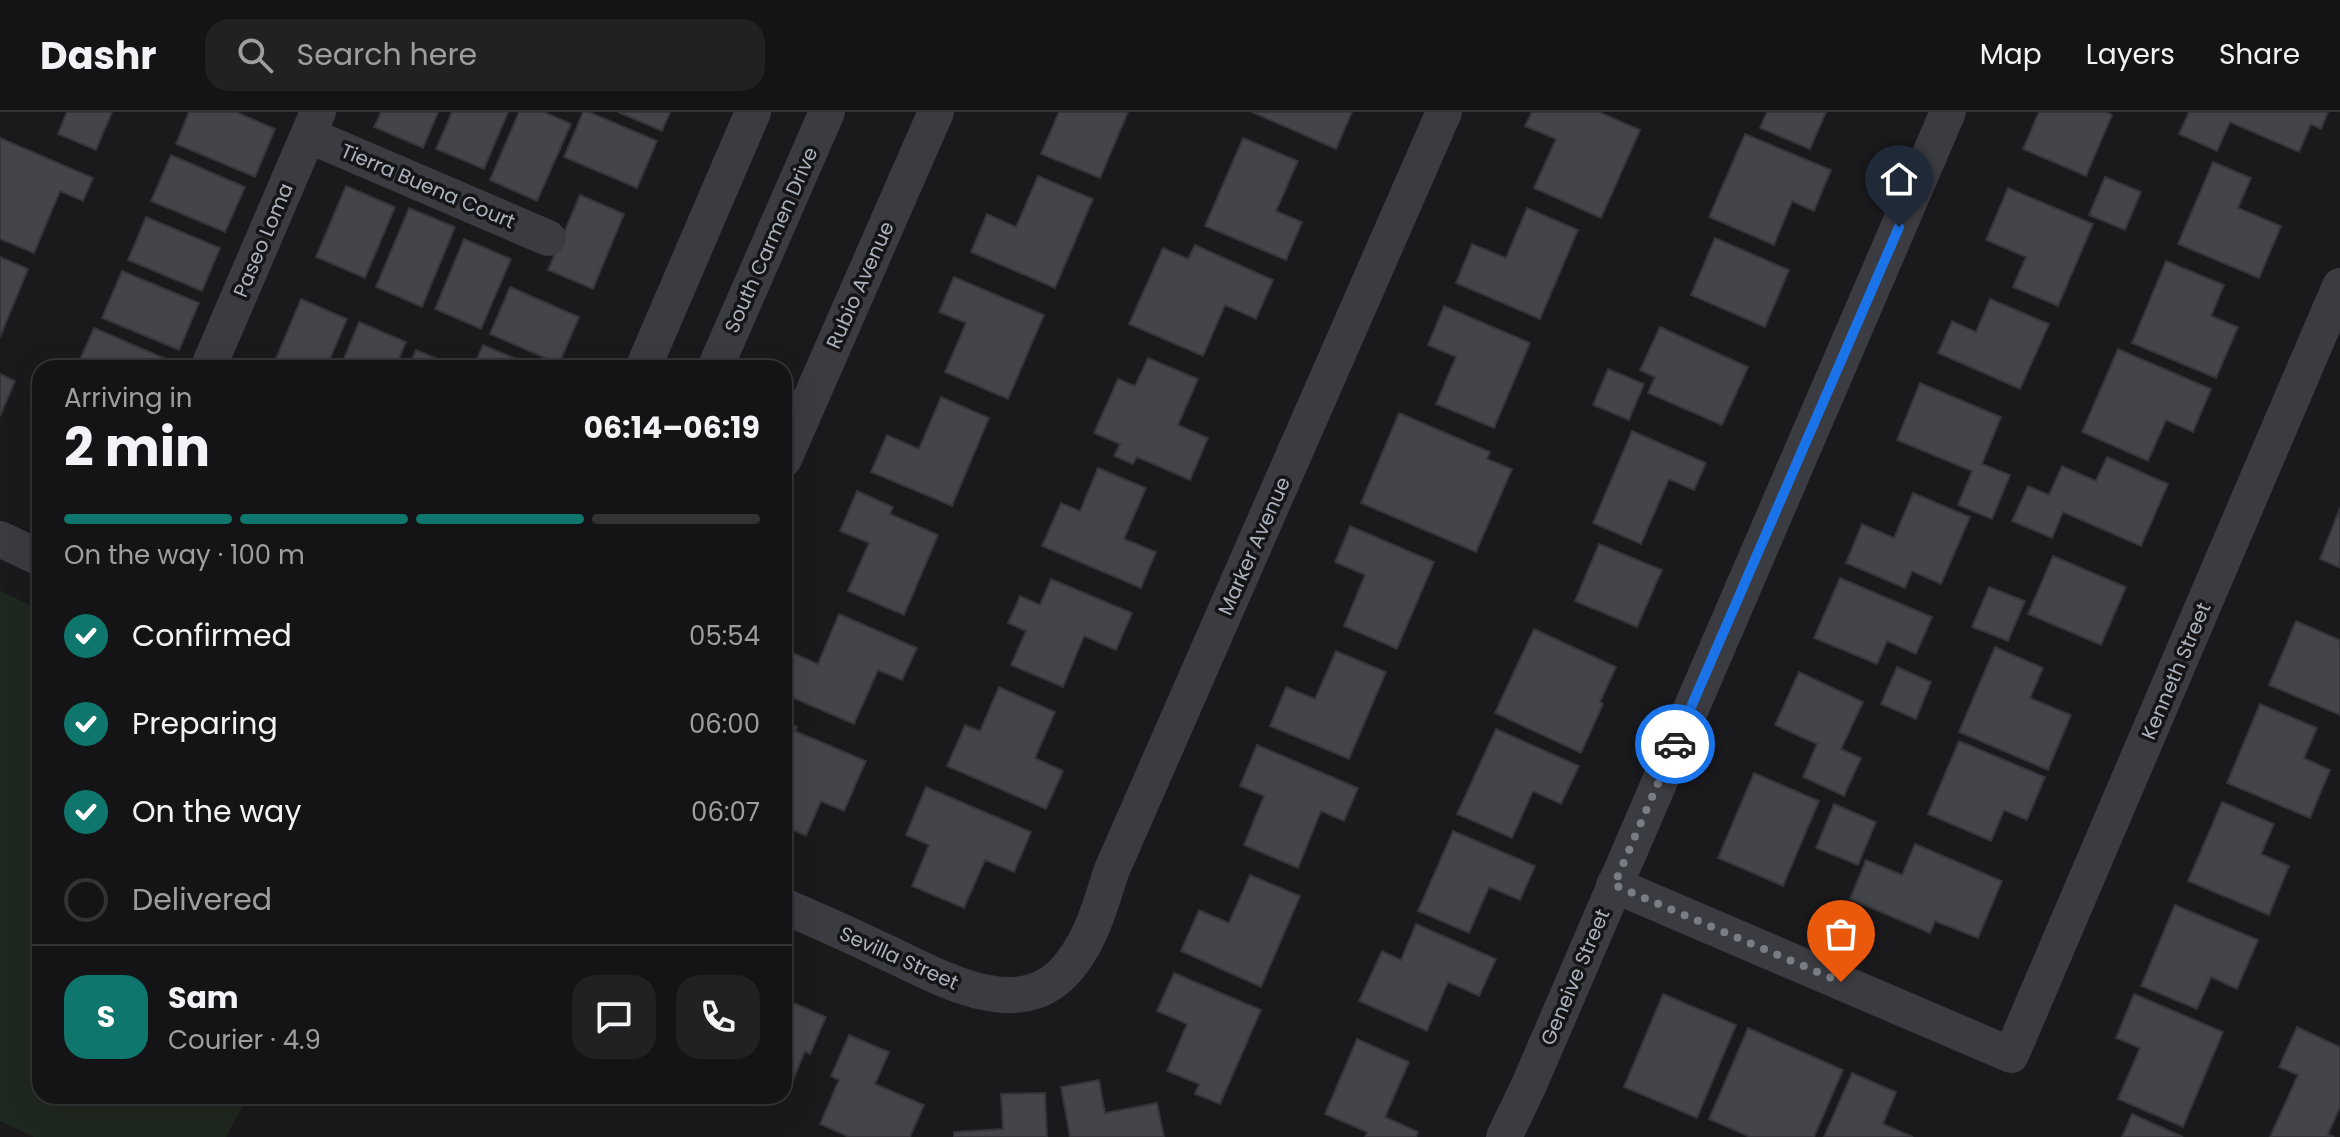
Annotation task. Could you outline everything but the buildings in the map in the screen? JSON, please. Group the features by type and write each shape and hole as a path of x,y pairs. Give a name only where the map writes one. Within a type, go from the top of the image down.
{"street":[{"path":"646,360 753,112"},
{"name":"South Carmen Drive","path":"718,360 827,112"},
{"name":"Rubio Avenue","path":"792,441 936,112"},
{"name":"Marker Avenue","path":"1060,976 1095,924 1111,872 1444,112"},
{"name":"Geneive Street","path":"1504,1137 1948,112"},
{"name":"Tierra Buena Court","path":"313,123 548,238"},
{"name":"Paseo Loma","path":"211,360 313,123"},
{"name":"Kenneth Street","path":"1614,885 2011,1055 2340,286"},
{"path":"0,539 32,554"},
{"name":"Sevilla Street","path":"792,910 954,985 1005,996 1034,992 1060,976"}],"shaded area":[{"path":"0,591 32,606 32,1104 244,1104 226,1137 34,1137 0,1121"}],"way so far":[{"path":"1675,744 1614,885 1841,982"}],"route":[{"path":"1675,744 1899,227"}]}
